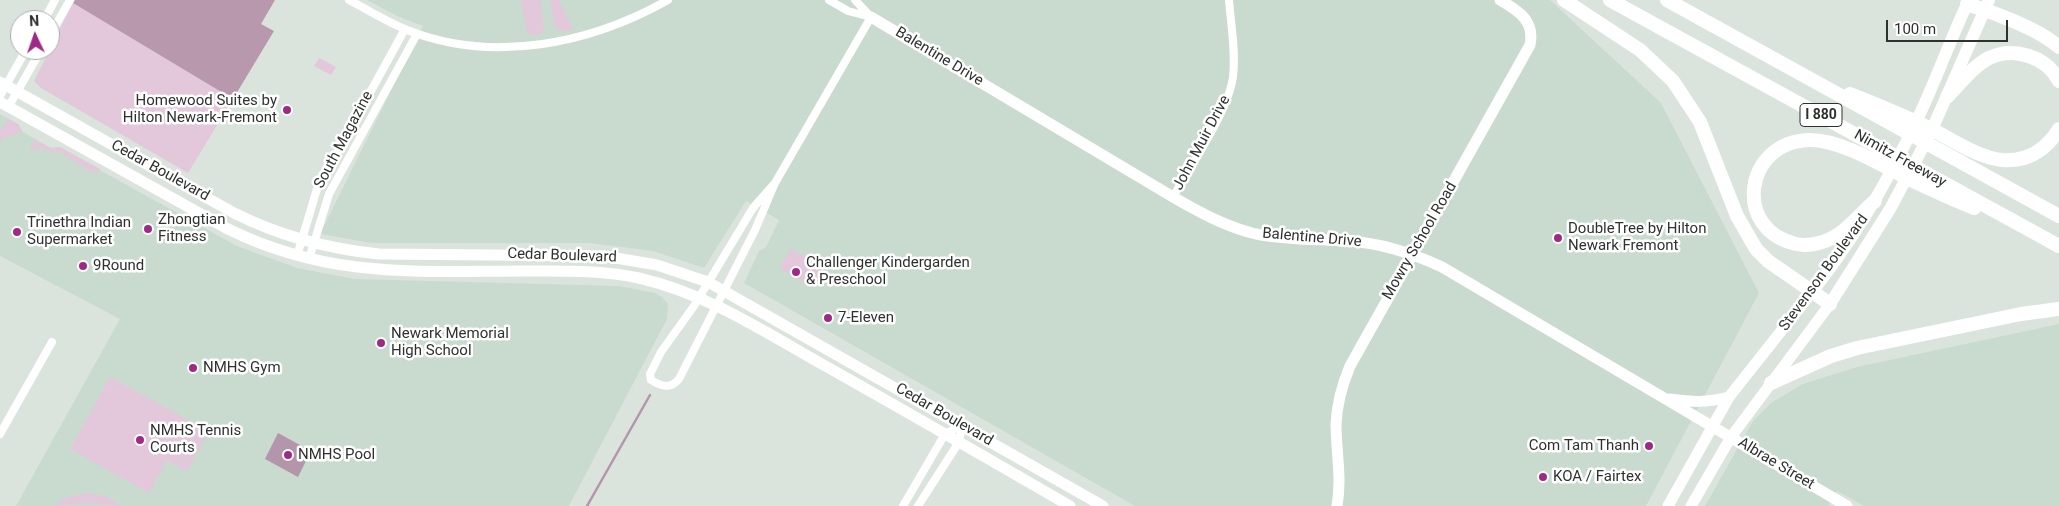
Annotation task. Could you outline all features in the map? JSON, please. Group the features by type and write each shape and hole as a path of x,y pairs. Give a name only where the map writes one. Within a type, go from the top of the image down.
{"highway":[{"path":"1564,0 1640,50 1673,81 1700,122 1737,216 1745,233 1756,249 1768,261 1830,304"},
{"name":"Nimitz Freeway","path":"1610,0 2059,246"},
{"name":"Nimitz Freeway","path":"1667,0 2059,216"},
{"path":"1968,2 1987,5 2059,47"},
{"path":"1947,97 1974,68 1990,58 2005,54 2027,55 2043,62 2059,81"},
{"path":"1802,76 1892,110 1980,154 2001,160 2020,159 2036,154 2050,142 2059,129"},
{"path":"1875,200 1838,234 1822,242 1805,246 1786,242 1769,232 1758,217 1754,200 1754,184 1760,165 1774,150 1791,143 1810,140 1852,150 1952,199 2031,230"},
{"path":"1771,383 1831,356 1857,348 2021,314 2059,309"}],"main road":[{"name":"Mowry School Road","path":"1337,506 1340,477 1336,422 1340,393 1350,366 1530,45 1531,32 1522,14 1500,0"},
{"name":"Stevenson Boulevard","path":"1668,506 1729,396 1812,292 1855,234 1914,126 1968,2"},
{"name":"Stevenson Boulevard","path":"1691,506 1730,437 1830,304 1890,209 1930,134 1987,5"},
{"name":"Balentine Drive","path":"871,17 1173,197 1218,221 1274,237 1364,242 1412,254 1456,275 1730,437"},
{"name":"Cedar Boulevard","path":"2,88 17,92 234,213 267,228 302,240 346,250 379,254 604,256 640,261 708,282 1103,506"},
{"name":"Cedar Boulevard","path":"4,104 226,228 261,244 297,256 344,266 379,270 616,274 699,296 1070,506"},
{"path":"1664,399 1698,403 1711,402 1729,396"},
{"name":"Albrae Street","path":"1730,437 1847,506"}],"street":[{"path":"60,18 70,0"},
{"path":"349,0 417,34 474,46 508,47 536,45 569,39 607,28 668,0"},
{"name":"Balentine Drive","path":"829,0 848,11 871,17"},
{"name":"Balentine Drive","path":"855,0 871,17"},
{"name":"John Muir Drive","path":"1173,197 1219,116 1230,92 1234,59 1229,0"},
{"path":"775,183 753,208 708,282 661,352 650,374 652,380 659,385 667,387 674,385 679,379 755,230 775,183 871,17"},
{"name":"South Magazine","path":"297,256 317,189 405,29"},
{"name":"South Magazine","path":"309,259 323,210 336,179 417,34"},
{"path":"2,88 20,60"},
{"path":"4,104 17,92 35,60"},
{"path":"0,434 52,342"},
{"path":"902,506 945,434 962,425"},
{"path":"918,506 959,442 962,425"}],"shaded area":[{"path":"75,0 275,0 261,24 274,31 233,99 73,3"},
{"path":"367,0 1550,0 1661,103 1759,293 1646,506 1135,506 744,283 759,251 766,247 779,220 746,201 704,268 653,251 589,243 372,243 320,234 423,26 397,16"},
{"path":"521,0 540,0 544,28 543,32 536,36 527,33"},
{"path":"550,0 559,0 573,29 565,31 556,28"},
{"path":"73,3 233,99 188,173 41,88 34,81 44,60 60,60 60,29"},
{"path":"319,58 336,67 331,75 314,66"},
{"name":"Newark Memorial High School","path":"0,114 18,124 23,132 51,148 60,148 237,246 297,268 355,279 619,286 655,293 662,297 668,304 667,319 569,506 16,506 120,319 0,256"},
{"path":"8,119 18,124 22,131 7,138 4,136 0,143 0,131"},
{"path":"35,140 51,148 60,147 100,169 97,172 92,172 56,150 54,153 41,148 33,149 29,152"},
{"path":"791,249 824,266 813,287 780,267"},
{"path":"2059,324 2059,506 1864,506 1837,491 1828,506 1705,506 1753,421 1771,403 1803,384 1857,367"},
{"name":"NMHS Tennis Courts","path":"110,377 209,431 187,471 167,460 149,493 70,449"},
{"name":"NMHS Pool","path":"278,433 311,451 298,477 265,459"},
{"path":"87,493 105,496 122,506 85,503 53,506 68,497"}],"waterway":[{"path":"587,506 650,395"}],"place":[{"name":"Homewood Suites by Hilton Newark-Fremont","path":"287,110"},
{"name":"Zhongtian Fitness","path":"148,229"},
{"name":"Trinethra Indian Supermarket","path":"17,232"},
{"name":"DoubleTree by Hilton Newark Fremont","path":"1558,238"},
{"name":"9Round","path":"83,266"},
{"name":"Challenger Kindergarden & Preschool","path":"796,272"},
{"name":"7-Eleven","path":"828,318"},
{"name":"Newark Memorial High School","path":"381,343"},
{"name":"NMHS Gym","path":"193,368"},
{"name":"NMHS Tennis Courts","path":"140,440"},
{"name":"Com Tam Thanh","path":"1649,446"},
{"name":"NMHS Pool","path":"288,455"},
{"name":"KOA / Fairtex","path":"1543,477"}]}
